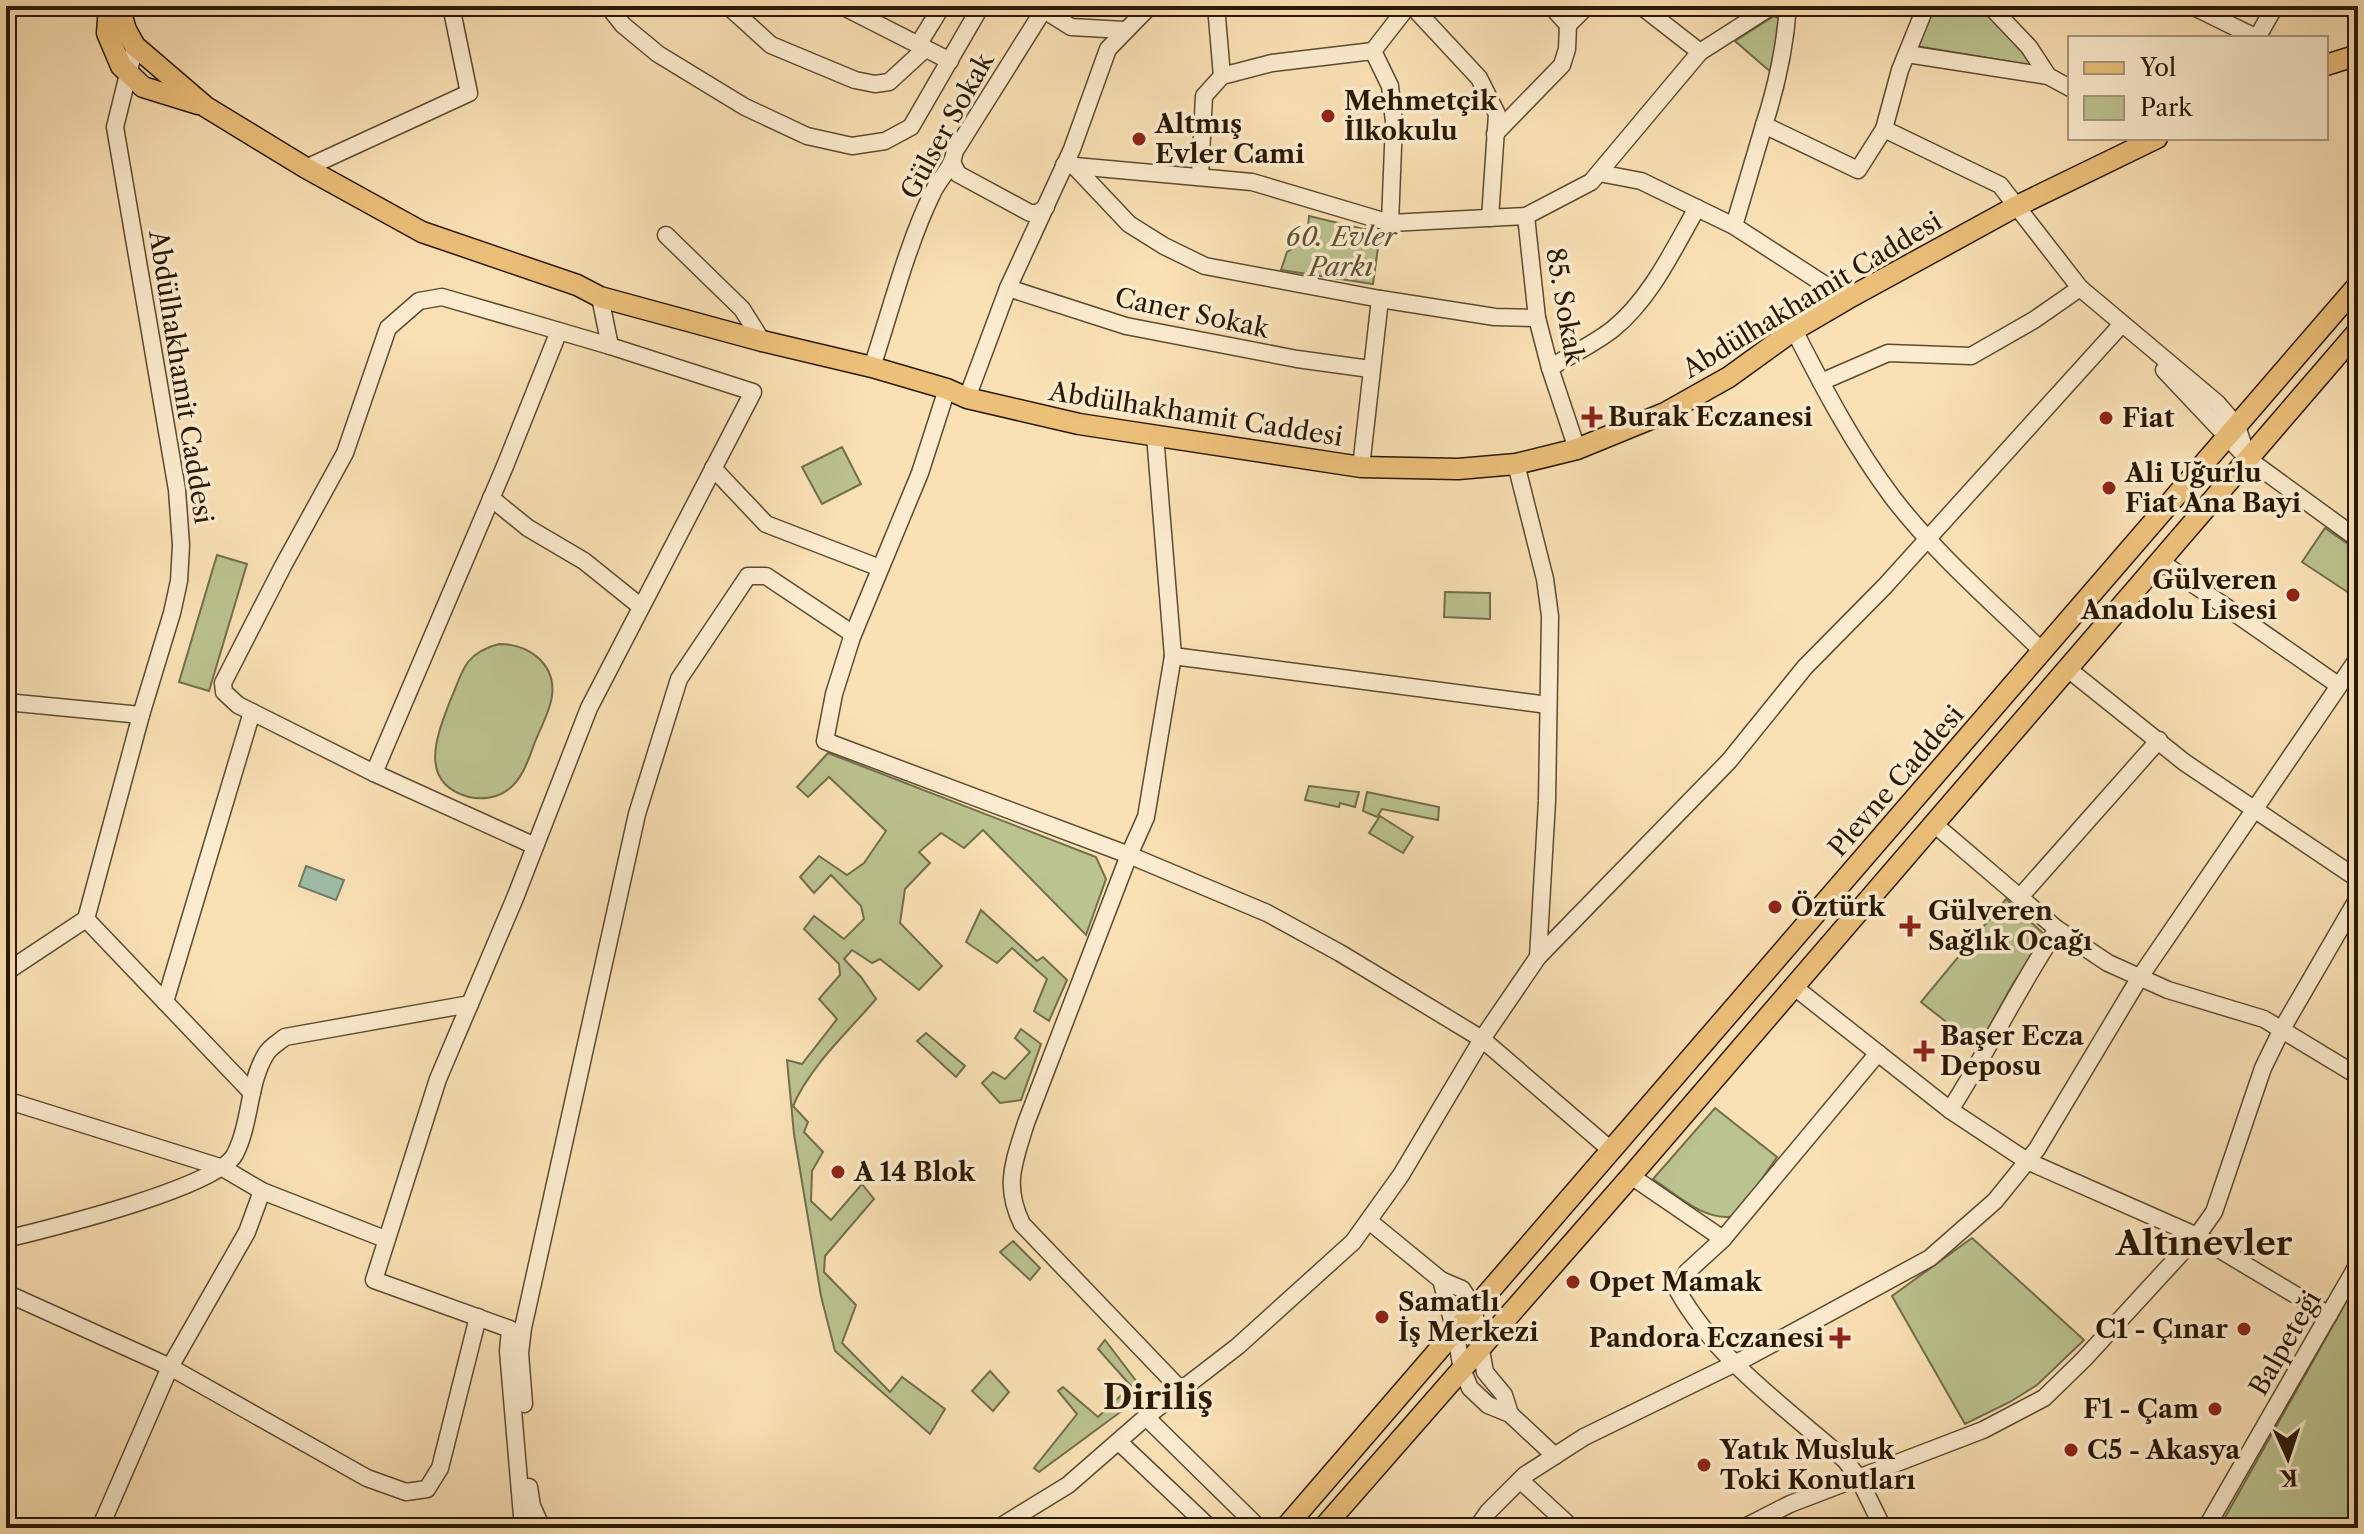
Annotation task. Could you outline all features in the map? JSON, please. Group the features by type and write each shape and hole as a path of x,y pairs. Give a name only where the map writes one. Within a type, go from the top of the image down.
{"main road":[{"name":"Abdülhakhamit Caddesi","path":"109,6 123,36 206,107 306,168 422,232 577,285 600,297 872,367 967,398 1079,424 1361,467 1458,469 1516,464 1577,449 1665,413 1729,377 1794,330 1847,299 2127,143"},
{"name":"Abdülhakhamit Caddesi","path":"119,6 123,36 121,66 143,87 206,107"},
{"path":"2328,64 2358,55"},
{"name":"Plevne Caddesi","path":"1285,1528 2358,285"},
{"path":"1323,1528 1631,1176 2358,331"}],"street":[{"path":"306,168 469,93 451,6"},
{"path":"608,6 623,25 658,54 745,107 807,136 852,146 885,141 911,127 981,6"},
{"path":"728,6 771,45 855,80 875,84 889,82 922,47 942,6"},
{"path":"842,6 950,61"},
{"path":"967,398 1008,288 1046,207 1070,166 1108,49 1150,6"},
{"path":"1216,6 1222,76"},
{"path":"1200,175 1204,96 1222,76 1272,63 1373,51 1410,6 1479,78 1497,114 1490,218"},
{"path":"1551,6 1568,25"},
{"path":"1495,134 1562,65 1567,49 1568,25 1587,6"},
{"path":"1641,6 1700,52"},
{"path":"1070,166 1200,175 1252,182 1390,223 1526,216 1591,182 1700,52 1772,6"},
{"path":"1734,226 1778,81 1786,44 1788,6"},
{"path":"1764,125 1858,170 1884,129 1907,54 1926,6"},
{"path":"1990,6 2029,47 2048,76"},
{"path":"2192,6 2253,36"},
{"path":"2258,36 2275,6"},
{"path":"1045,8 1071,27 1124,30"},
{"name":"Gülser Sokak","path":"872,367 932,193 953,164 955,151 1045,8"},
{"name":"Abdülhakhamit Caddesi","path":"86,919 172,613 179,581 181,545 177,490 115,127 128,73 123,36"},
{"path":"1373,51 1390,86 1394,122 1390,223"},
{"path":"1907,54 2048,76 2068,87"},
{"path":"1884,129 2000,185 2080,288 2217,403 2248,459 2358,539"},
{"path":"953,164 958,174 1030,213 1038,213 1046,207"},
{"path":"1070,166 1129,224 1205,266 1380,299 1495,317 1537,318"},
{"path":"1599,173 1641,181 1734,226 1847,299"},
{"path":"1550,368 1612,330 1638,305 1663,269 1697,208"},
{"name":"85. Sokak","path":"1526,216 1537,318 1577,449"},
{"path":"666,235 742,309 762,341"},
{"name":"Caner Sokak","path":"1008,288 1126,326 1297,359 1370,369"},
{"path":"1821,382 1888,353 1971,356 2034,320 2080,288"},
{"path":"523,1528 508,1351 510,1329 374,1280 438,1079 535,846 589,708 753,392 442,297 419,301 388,328 345,453 223,683 224,692 238,705 374,773 535,846"},
{"path":"600,297 610,346"},
{"path":"1361,467 1380,299"},
{"path":"998,1528 1068,1485 1146,1417 1238,1346 1353,1242 1401,1175 1482,1039 1538,957 1729,761 1805,667 1928,538 2122,324"},
{"path":"1794,330 1846,430 1894,499 1928,538 2042,651"},
{"path":"374,773 559,331"},
{"path":"947,389 920,473 853,634 834,694 825,741 1129,855 1267,913 1482,1039 1612,1151"},
{"path":"1155,435 1173,656 1146,817 1026,1123 1012,1167 1012,1201 1022,1224 1182,1391"},
{"path":"1516,464 1550,616 1547,801 1538,957"},
{"path":"713,468 766,524 880,568"},
{"path":"491,498 528,528 584,561 640,606"},
{"path":"2160,561 2338,685"},
{"path":"542,1528 529,1491 520,1353 523,1328 637,814 679,679 748,576 766,576 853,634"},
{"path":"1173,656 1548,705"},
{"path":"1477,1528 1488,1512 1520,1480 1584,1437 1736,1363 1930,1258 1995,1201 2037,1149 2140,977 2358,658"},
{"path":"2068,669 2184,762 2358,879"},
{"path":"6,702 141,715"},
{"path":"165,1002 252,712"},
{"path":"2020,897 2159,740"},
{"path":"1934,824 2057,929 2108,963 2168,990 2264,1019 2358,1076"},
{"path":"1743,1528 1790,1504 1969,1436 2044,1398 2084,1359 2197,1236 2214,1212 2263,1068 2282,1029 2358,898"},
{"path":"6,972 86,919 252,1093"},
{"path":"1950,1110 1979,1065 2026,976 2057,929"},
{"path":"1793,986 1950,1110 2027,1161 2197,1236 2329,1315"},
{"path":"6,1239 147,1199 223,1168 233,1159 238,1147 267,1052 285,1037 470,1004"},
{"path":"1878,1053 1723,1239 1687,1272 1678,1291 1695,1321 1736,1363 1845,1460 1858,1477 1883,1528"},
{"path":"6,1100 223,1168 262,1191 385,1239"},
{"path":"1631,1176 1723,1239"},
{"path":"100,1528 170,1367 247,1232 262,1191"},
{"path":"1369,1221 1441,1280 1462,1289 1473,1310 1485,1372 1504,1395 1510,1414"},
{"name":"Balpeteği","path":"2206,1528 2358,1264"},
{"path":"1441,1280 1462,1369 1470,1388 1488,1405 1510,1414 1555,1456"},
{"path":"6,1293 170,1367 367,1478 406,1492 427,1489 440,1468 478,1317"},
{"path":"1146,1417 1259,1528"},
{"path":"1119,1442 1210,1528"},
{"path":"1520,1480 1572,1528"}],"green space":[{"path":"1935,6 1980,6 2031,61 2030,65 1916,46"},
{"path":"1774,16 1780,19 1772,73 1735,41"},
{"name":"60. Evler Parkı","path":"1309,216 1380,233 1373,284 1281,270 1287,252 1307,240"},
{"path":"842,447 861,484 822,504 802,467"},
{"path":"2325,528 2358,551 2358,599 2302,562"},
{"path":"217,555 247,564 209,691 179,682"},
{"path":"1445,592 1490,593 1490,619 1444,617"},
{"path":"499,644 520,647 545,665 552,684 551,702 525,767 514,784 495,796 469,797 442,781 435,756 437,743 465,666 478,653"},
{"path":"828,753 1096,857 1106,879 1086,935 983,830 964,848 941,833 919,852 930,863 905,889 900,923 942,966 919,990 880,959 872,963 852,950 844,959 876,999 819,1063 793,1106 808,1122 804,1132 823,1152 812,1171 811,1201 831,1220 862,1184 874,1199 825,1256 824,1272 856,1305 842,1343 890,1392 902,1377 945,1409 930,1434 835,1351 821,1296 794,1134 787,1060 802,1064 837,1019 819,999 840,975 839,964 804,929 814,916 844,939 864,919 861,906 831,875 814,893 800,877 819,856 847,875 864,863 886,831 829,777 808,797 797,787"},
{"path":"1309,786 1359,792 1355,807 1305,800"},
{"path":"1367,792 1439,807 1438,820 1382,809 1377,817 1363,811"},
{"path":"1380,816 1413,837 1403,853 1369,833"},
{"path":"2006,899 2047,937 2014,982 1978,1047 1921,1002"},
{"path":"981,910 1037,961 1043,957 1067,980 1049,1021 1034,1011 1047,979 1012,948 997,963 966,942"},
{"path":"1021,1029 1041,1044 1021,1100 1000,1103 982,1083 993,1072 1005,1079 1030,1052 1015,1038"},
{"path":"926,1033 965,1066 956,1077 917,1041"},
{"path":"1715,1108 1777,1157 1736,1216 1703,1212 1653,1179"},
{"path":"1972,1238 2084,1340 2037,1385 1965,1424 1892,1296"},
{"path":"1013,1241 1040,1268 1030,1280 1000,1252"},
{"path":"2358,1281 2358,1528 2219,1528"},
{"path":"1105,1340 1140,1386 1138,1399 1039,1472 1034,1468 1077,1414 1058,1391 1063,1387 1098,1417 1131,1386 1098,1349"},
{"path":"990,1371 1009,1392 993,1411 972,1391"}],"shaded area":[{"path":"306,866 344,880 336,900 299,886"}],"place":[{"name":"Mehmetçik İlkokulu","path":"1328,116"},
{"name":"Altmış Evler Cami","path":"1139,139"},
{"name":"Burak Eczanesi","path":"1592,417"},
{"name":"Fiat","path":"2106,418"},
{"name":"Ali Uğurlu Fiat Ana Bayi","path":"2109,488"},
{"name":"Gülveren Anadolu Lisesi","path":"2293,595"},
{"name":"Öztürk","path":"1775,907"},
{"name":"Gülveren Sağlık Ocağı","path":"1910,926"},
{"name":"Başer Ecza Deposu","path":"1924,1051"},
{"name":"A 14 Blok","path":"838,1172"},
{"name":"Opet Mamak","path":"1573,1282"},
{"name":"Samatlı İş Merkezi","path":"1382,1317"},
{"name":"C1 - Çınar","path":"2244,1329"},
{"name":"Pandora Eczanesi","path":"1840,1338"},
{"name":"F1 - Çam","path":"2215,1409"},
{"name":"C5 - Akasya","path":"2071,1450"},
{"name":"Yatık Musluk Toki Konutları","path":"1704,1465"}],"district":[{"name":"Altınevler","path":"2204,1243"},
{"name":"Diriliş","path":"1158,1397"}]}
